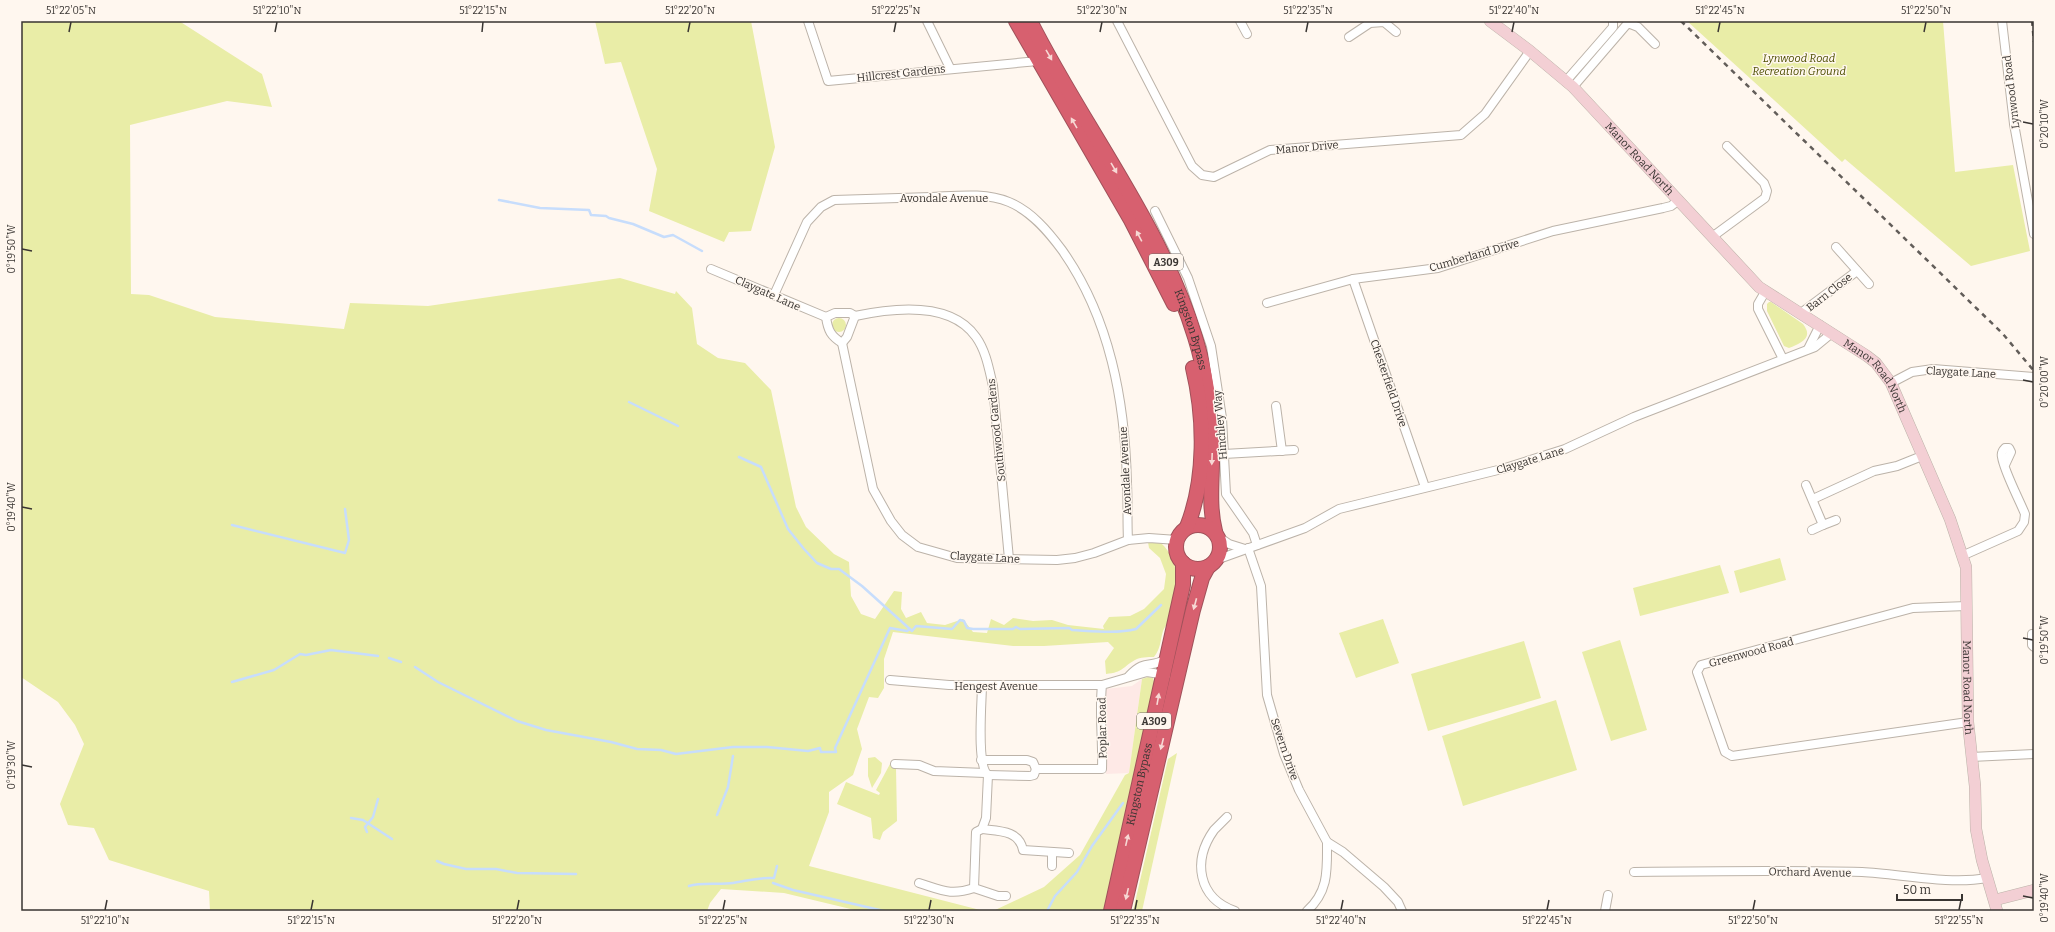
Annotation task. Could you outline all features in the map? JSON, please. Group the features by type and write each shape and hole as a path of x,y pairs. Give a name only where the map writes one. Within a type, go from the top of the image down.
{"highway":[{"name":"Kingston Bypass","path":"1016,21 1152,259 1173,302 1185,335 1194,370 1200,408 1201,453 1194,510 1187,527"},
{"name":"Kingston Bypass","path":"1030,21 1162,253 1180,294 1195,337 1207,388 1212,448 1211,507 1217,534"},
{"path":"1196,524 1203,525 1217,534 1220,550 1212,564 1198,569 1190,568 1183,563 1178,555 1177,540 1187,527 1196,524"},
{"name":"Kingston Bypass","path":"1111,911 1183,585 1183,563"},
{"name":"Kingston Bypass","path":"1123,911 1190,624 1202,578 1212,564"}],"street":[{"name":"Hillcrest Gardens","path":"808,21 828,81 950,68 1038,61"},
{"path":"927,21 950,68"},
{"name":"Manor Drive","path":"1117,21 1192,166 1202,175 1214,176 1270,150 1461,135 1485,114 1530,51"},
{"path":"1240,21 1247,34"},
{"name":"Manor Road North","path":"1490,21 1570,84 1679,200 1712,238 1765,292 1802,313 1876,363 1891,383 1964,555 1966,567 1967,606 1968,722 1975,786 1976,829 1986,878 1996,906"},
{"path":"1570,84 1613,27 1613,21"},
{"name":"Lynwood Road","path":"2002,21 2014,124 2034,234"},
{"path":"1349,37 1370,23 1385,22 1396,32"},
{"path":"1570,84 1628,24 1638,27 1655,44"},
{"path":"1712,238 1765,198 1767,191 1764,183 1726,146"},
{"name":"Avondale Avenue","path":"774,295 807,222 821,207 834,200 985,196 1009,202 1025,211 1040,224 1075,268 1101,325 1114,370 1123,418 1127,482 1128,540"},
{"name":"Cumberland Drive","path":"1267,303 1353,279 1438,268 1553,231 1663,208 1671,206 1679,200"},
{"name":"Hinchley Way","path":"1155,211 1188,278 1211,346 1222,418 1226,494 1253,533 1257,545"},
{"name":"Barn Close","path":"1836,247 1869,284"},
{"name":"Claygate Lane","path":"711,269 826,318"},
{"name":"Barn Close","path":"1802,313 1857,271"},
{"name":"Chesterfield Drive","path":"1353,279 1425,486"},
{"path":"1765,292 1758,304 1758,309 1783,360"},
{"name":"Southwood Gardens","path":"855,316 876,312 930,311 948,314 965,324 976,336 988,362 993,386 1010,559"},
{"path":"835,313 850,313 855,316 848,337 842,343 832,337 828,330 826,318 835,313"},
{"path":"1808,349 1820,325"},
{"name":"Claygate Lane","path":"1212,564 1246,548 1305,528 1339,509 1425,486 1502,469 1565,449 1634,417 1815,347 1832,333"},
{"name":"Claygate Lane","path":"842,343 868,473 876,495 891,521 902,535 918,547 946,556 1057,560 1075,558 1128,540 1148,538 1177,540"},
{"name":"Claygate Lane","path":"1891,383 1912,372 1933,369 2034,377"},
{"path":"1276,406 1282,451"},
{"path":"1224,454 1294,450"},
{"path":"1813,499 1874,471 1897,466 1922,456"},
{"path":"1964,555 2018,531 2024,522 2025,514 2005,466"},
{"path":"1806,485 1823,525"},
{"path":"1812,530 1836,520"},
{"path":"1217,534 1229,544 1246,548"},
{"name":"Severn Drive","path":"1246,548 1261,586 1267,695 1284,754 1299,790 1327,842 1342,852 1384,887 1398,902 1402,911"},
{"name":"Greenwood Road","path":"1967,606 1913,608 1702,665 1697,672 1725,752 1732,756 1968,722"},
{"path":"1163,675 1170,676 1173,674 1181,642 1190,624"},
{"path":"2034,634 2032,639 2034,647"},
{"path":"1126,679 1139,666 1146,663 1155,664 1166,659"},
{"name":"Poplar Road","path":"987,774 1030,776 1034,775 1036,769 1102,769 1103,739 1099,725 1102,686 1146,672 1163,675"},
{"name":"Hengest Avenue","path":"890,680 949,685 1102,686"},
{"path":"982,685 981,760 987,774 986,818 982,829"},
{"path":"1971,757 2034,754"},
{"path":"981,760 1027,760 1033,762 1036,769"},
{"path":"895,764 919,765 934,771 987,774"},
{"path":"1227,817 1214,831 1206,846 1201,866 1203,884 1212,898 1222,907 1235,911"},
{"path":"974,888 976,832 982,829 1010,833 1018,838 1023,850 1068,853"},
{"path":"1307,911 1317,901 1325,885 1327,842"},
{"path":"1052,852 1052,866"},
{"name":"Orchard Avenue","path":"1634,872 1807,870 1883,873 1972,881 1986,878"},
{"path":"919,883 945,892 960,892 974,888 998,896 1006,896"},
{"path":"1996,906 2034,890"},
{"path":"1606,911 1608,895"}],"shaded area":[{"path":"1142,679 1129,773 1106,774 1107,739 1104,726 1105,689 1132,686"}],"green space":[{"path":"21,21 179,21 262,74 272,107 227,101 130,125 131,294 149,295 215,317 344,329 350,303 428,306 620,278 675,294 676,291 692,308 697,344 718,358 745,363 771,390 796,507 806,527 834,554 849,562 851,596 861,614 875,619 894,591 902,592 901,609 906,618 921,612 927,623 945,625 963,619 973,632 987,633 991,619 1004,625 1013,618 1033,621 1052,620 1068,625 1104,629 1103,626 1109,617 1130,616 1144,609 1164,589 1166,574 1160,558 1149,548 1148,542 1160,542 1172,558 1177,577 1177,587 1169,619 1154,657 1137,659 1116,672 1106,674 1105,661 1114,648 1108,642 1044,646 1013,646 893,632 884,659 884,688 878,698 869,697 857,729 862,749 853,775 829,792 829,812 809,866 984,911 859,911 784,893 721,889 710,903 707,911 210,911 209,891 109,860 94,828 68,825 60,804 84,744 75,725 58,702 21,677"},
{"path":"595,21 751,21 775,147 751,231 729,232 724,242 649,211 657,169 621,62 605,64"},
{"name":"Lynwood Road Recreation Ground","path":"1687,21 1943,21 1955,172 2013,165 2030,251 1971,266 1845,159 1842,162"},
{"path":"1769,302 1803,324 1806,329 1807,336 1802,342 1789,348 1784,346 1767,311 1767,304"},
{"path":"839,318 844,320 846,325 844,330 839,332 834,330 832,325 834,320"},
{"path":"1780,558 1786,580 1740,593 1734,571"},
{"path":"1720,565 1729,593 1640,616 1633,588"},
{"path":"1383,619 1399,663 1356,678 1339,633"},
{"path":"1620,640 1647,730 1611,741 1582,652"},
{"path":"1524,641 1541,698 1428,731 1411,674"},
{"path":"1148,677 1153,678 1155,685 1104,911 993,911 1044,887 1080,855 1125,775 1129,773 1142,679"},
{"path":"1556,700 1577,770 1463,806 1442,736"},
{"path":"1177,753 1142,911 1133,911 1168,759"},
{"path":"875,757 882,763 881,773 872,788 868,776 868,758"},
{"path":"890,764 896,768 897,821 883,832 880,840 873,838 871,818 837,804 846,782 879,795 880,793 876,790"}],"waterway":[{"path":"499,200 540,208 589,210 591,215 606,216 633,224 664,237 673,235 702,251"},
{"path":"629,402 678,426"},
{"path":"739,457 761,467 788,529 817,563 831,569 839,569 862,586 912,631 916,626 952,629 960,620 964,621 967,628 973,629 1013,629 1016,627 1020,629 1069,628 1072,630 1104,632 1128,631 1136,629 1161,605"},
{"path":"232,525 345,553 349,540 345,509"},
{"path":"415,667 438,682 517,721 546,730 611,742 637,749 661,750 676,754 733,747 767,747 808,751 820,748 821,752 836,752 835,748 890,628 907,631 910,629"},
{"path":"232,682 274,670 300,654 306,655 331,650 378,656"},
{"path":"389,658 401,662"},
{"path":"717,815 728,787 733,756"},
{"path":"367,832 365,827 373,817 378,799"},
{"path":"1047,911 1055,896 1077,872 1092,846 1123,803"},
{"path":"351,818 363,820 392,839"},
{"path":"437,861 466,869 496,869 517,873 576,874"},
{"path":"689,886 699,884 728,884 774,878 777,866"},
{"path":"773,883 793,890 884,911"}],"railway":[{"path":"1681,21 2003,334 2034,371"},
{"path":"2032,21 2034,42"}]}
